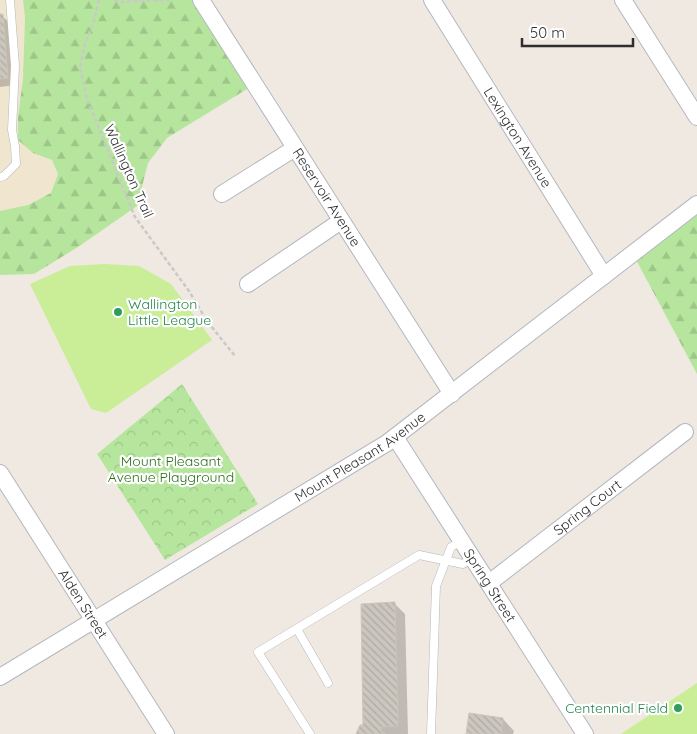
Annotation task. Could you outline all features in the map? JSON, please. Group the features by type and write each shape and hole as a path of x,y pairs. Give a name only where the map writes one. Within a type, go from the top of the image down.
{"street":[{"name":"Reservoir Avenue","path":"202,0 452,394"},
{"name":"Lexington Avenue","path":"432,0 604,276"},
{"path":"623,0 697,117"},
{"path":"222,194 295,148"},
{"name":"Mount Pleasant Avenue","path":"0,677 396,437 697,204"},
{"path":"248,284 341,221"},
{"name":"Spring Court","path":"489,583 685,432"},
{"name":"Spring Street","path":"396,437 585,734"},
{"name":"Alden Street","path":"0,473 166,734"}],"lane":[{"path":"0,178 16,164 12,130 15,75 10,0"},
{"path":"431,734 436,586 451,547 462,541"},
{"path":"310,734 258,652 419,555 462,564 472,558"},
{"path":"297,629 328,683"}],"path":[{"name":"Wallington Trail","path":"99,0 93,24 85,43 80,67 88,99 135,217 189,291 207,321 234,356"},
{"path":"116,1 169,0"}],"shaded area":[{"path":"0,0 23,0 25,18 23,79 18,116 33,153 52,160 58,174 51,193 28,205 0,211"}],"green space":[{"path":"23,0 196,0 252,86 167,138 148,163 137,206 78,247 34,274 0,275 0,211 28,205 51,193 58,174 52,160 33,153 18,140 18,116 23,79 25,18"},
{"path":"697,212 697,374 634,256"},
{"name":"Wallington Little League","path":"105,264 139,266 171,284 212,340 106,413 91,409 30,284 70,266"},
{"name":"Mount Pleasant Avenue Playground","path":"182,384 258,504 165,560 97,454"},
{"name":"Centennial Field","path":"697,683 697,734 621,734"}],"building":[{"path":"0,14 3,14 8,78 0,79"},
{"path":"395,602 398,726 381,727 381,732 386,734 356,734 360,725 363,725 361,604"},
{"path":"469,713 503,718 501,734 466,734"}],"place":[{"name":"Wallington Little League","path":"118,312"},
{"name":"Centennial Field","path":"678,708"}]}
